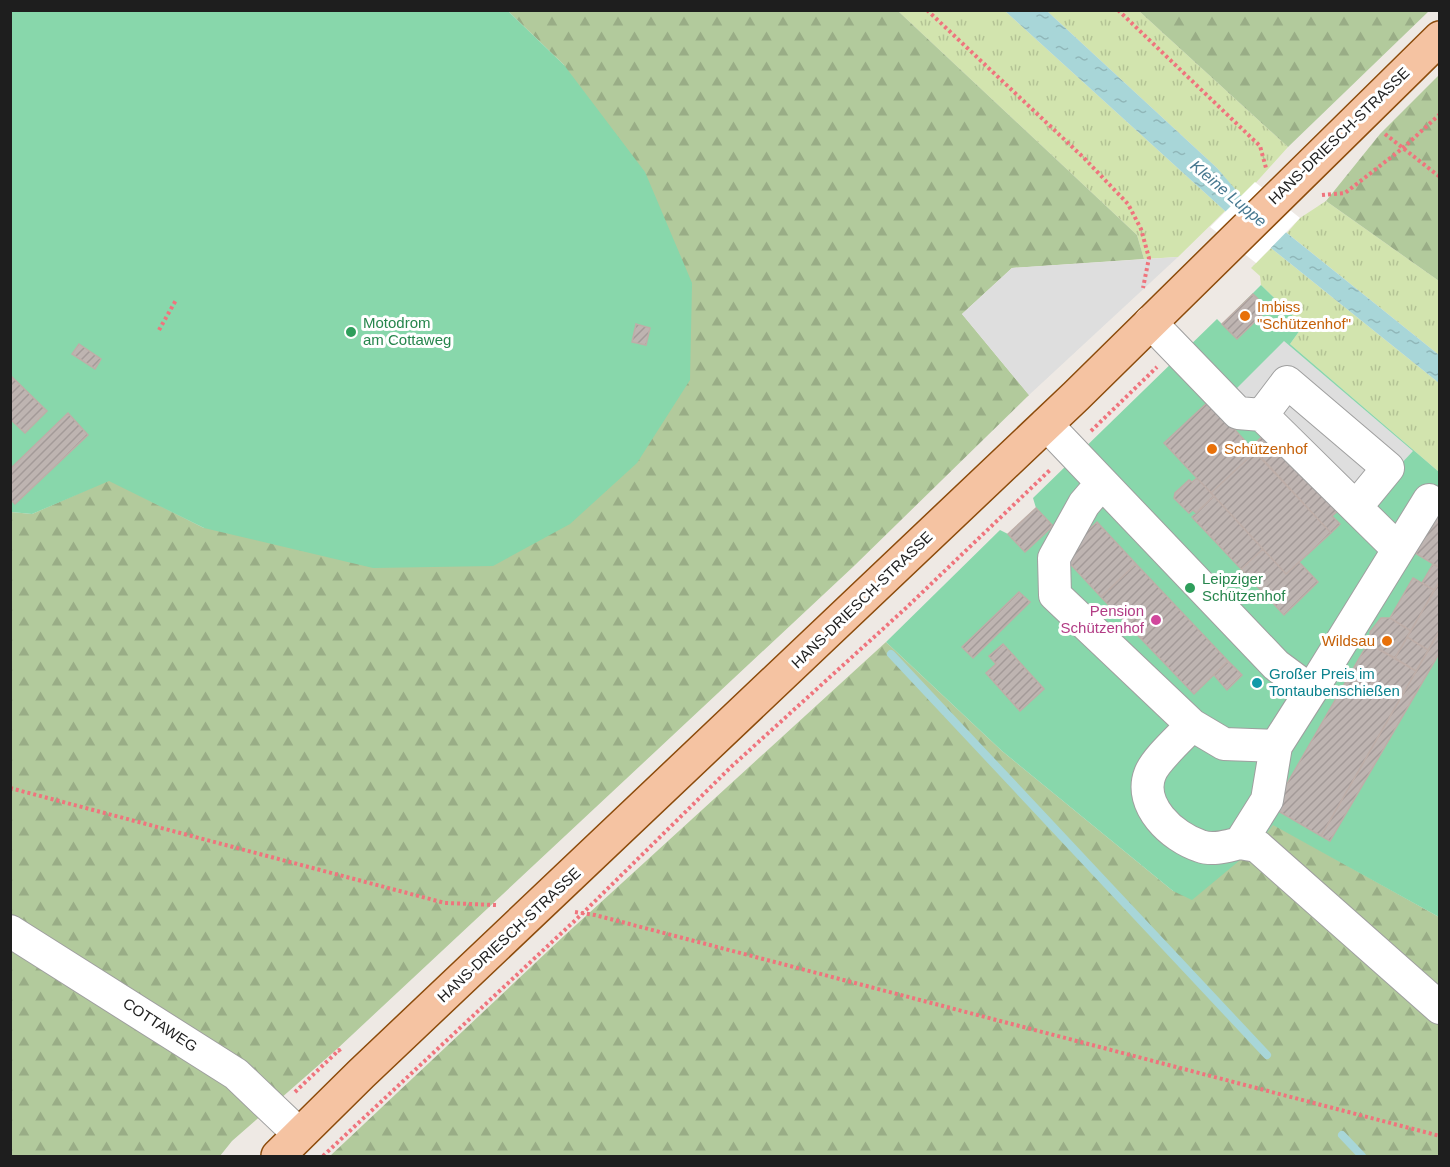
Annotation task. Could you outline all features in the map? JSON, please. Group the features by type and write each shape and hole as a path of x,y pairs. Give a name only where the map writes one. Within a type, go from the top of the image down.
{"main road":[{"name":"HANS-DRIESCH-STRASSE","path":"288,1145 1046,424 1440,38"}],"street":[{"path":"1150,322 1238,413 1262,415 1398,549"},
{"path":"1262,415 1287,382 1388,468 1356,507"},
{"path":"1046,424 1276,665 1311,692"},
{"path":"1102,483 1084,504 1054,558 1055,595 1192,725 1224,744 1276,747"},
{"path":"1240,843 1267,800 1276,747 1429,500"},
{"path":"1192,725 1150,772 1146,790 1152,806 1167,826 1180,837 1200,846 1216,849 1240,843 1257,846 1440,1008"},
{"name":"COTTAWEG","path":"10,931 236,1074 288,1145"}],"path":[{"path":"927,10 1084,158 1128,204 1141,229 1149,258 1142,290 1150,322"},
{"path":"1118,10 1260,146 1276,199 1346,193 1403,148 1440,114"},
{"path":"1360,115 1440,177"},
{"path":"159,330 176,300"},
{"path":"323,1156 583,913 732,766 906,608 1176,350"},
{"path":"10,788 445,903 538,907"},
{"path":"595,915 1440,1136"}],"green space":[{"name":"Motodrom am Cottaweg","path":"11,11 508,11 564,65 645,172 692,283 690,380 637,463 570,524 493,566 373,568 204,528 109,481 32,514 11,512"},
{"path":"508,11 898,11 1137,235 1144,259 1012,268 962,314 1029,395 854,566 337,1049 232,1141 220,1156 11,1156 11,512 32,514 109,480 204,528 564,65"},
{"path":"898,11 1005,11 1225,211 1178,257 1144,259 1137,235"},
{"path":"1047,11 1139,11 1288,147 1242,198 1217,168"},
{"path":"1139,11 1429,11 1288,147"},
{"path":"1439,75 1439,281 1326,201 1380,134"},
{"path":"1326,201 1439,281 1439,355 1287,233 1300,218"},
{"path":"1271,248 1439,383 1439,472 1290,344 1303,326 1261,285 1260,276 1251,268"},
{"name":"Leipziger Schützenhof","path":"1261,285 1303,326 1290,344 1439,472 1439,917 1273,825 1257,846 1192,900 1173,891 1002,751 886,642 1000,530 1008,534 1036,508 1033,498 1217,319 1222,324"},
{"path":"886,642 1002,751 1173,891 1257,846 1273,824 1439,917 1439,1156 330,1156 565,935"}],"shaded area":[{"path":"1178,257 1029,395 962,314 1012,268"},
{"path":"1284,341 1413,451 1369,498 1234,391"}],"water":[{"name":"Kleine Luppe","path":"1005,11 1047,11 1217,168 1242,197 1439,355 1439,383 1225,211"}],"pier":[{"path":"1255,182 1300,218 1256,263 1210,227"}],"building":[{"name":"Imbiss \"Schützenhof\"","path":"1253,294 1268,309 1237,339 1222,324"},
{"path":"636,324 650,328 646,345 632,342"},
{"path":"79,344 101,359 95,369 72,354"},
{"path":"10,375 47,411 25,433 10,419"},
{"name":"Schützenhof","path":"1209,401 1255,452 1211,493 1164,443"},
{"path":"68,413 88,435 15,504 10,499 10,469"},
{"path":"1267,432 1276,442 1260,456 1251,447"},
{"path":"1276,442 1339,510 1332,516 1340,524 1331,533 1260,456"},
{"path":"1255,452 1331,533 1286,574 1211,493"},
{"path":"1197,478 1214,496 1196,513 1193,510 1189,513 1174,498 1175,493 1189,480 1192,482"},
{"path":"1214,496 1263,549 1241,569 1192,517"},
{"path":"1440,499 1440,568 1410,550"},
{"path":"1036,508 1053,526 1025,552 1008,534"},
{"path":"1097,522 1136,564 1101,597 1062,555"},
{"path":"1263,549 1286,574 1299,562 1318,582 1284,615 1241,569"},
{"name":"Pension Schützenhof","path":"1136,564 1228,661 1194,694 1101,597"},
{"path":"1433,564 1440,568 1440,581 1434,590 1422,583"},
{"path":"1413,578 1434,590 1411,631 1390,618"},
{"path":"1440,581 1440,630 1428,650 1407,637"},
{"path":"1019,592 1030,602 973,658 962,647"},
{"name":"Wildsau","path":"1381,618 1390,618 1411,631 1395,658 1370,644 1370,632"},
{"path":"1440,630 1440,652 1330,841 1321,836"},
{"path":"1407,637 1428,650 1416,671 1395,658"},
{"path":"1368,643 1416,671 1321,836 1273,808"},
{"path":"1003,644 1044,689 1020,711 986,673 996,664 989,656"},
{"path":"1228,661 1242,675 1227,690 1214,675"}],"waterway":[{"path":"891,654 1267,1055"},
{"path":"1342,1135 1362,1156"}],"place":[{"name":"Imbiss \"Schützenhof\"","path":"1245,316"},
{"name":"Motodrom am Cottaweg","path":"351,332"},
{"name":"Schützenhof","path":"1212,449"},
{"name":"Leipziger Schützenhof","path":"1190,588"},
{"name":"Pension Schützenhof","path":"1156,620"},
{"name":"Wildsau","path":"1387,641"},
{"name":"Großer Preis im Tontaubenschießen","path":"1257,683"}]}
